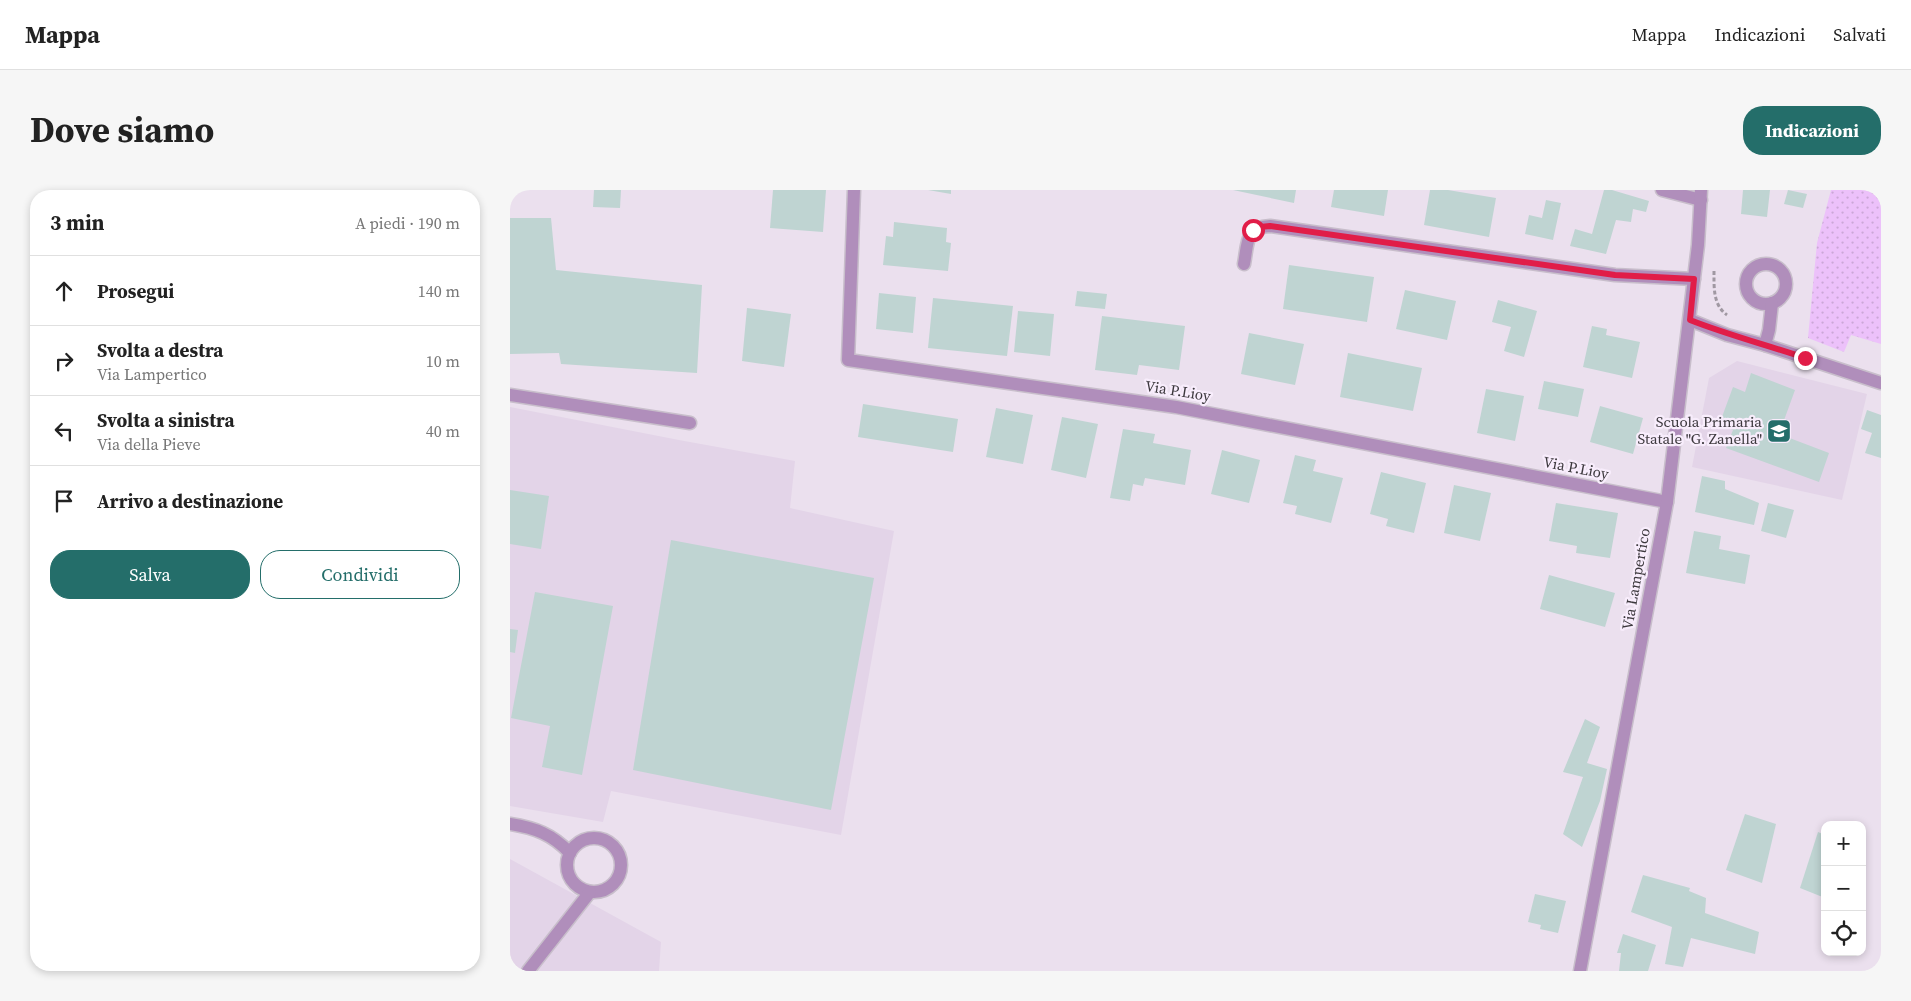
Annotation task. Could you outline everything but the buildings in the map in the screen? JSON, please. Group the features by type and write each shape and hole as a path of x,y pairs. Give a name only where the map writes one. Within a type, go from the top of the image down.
{"street":[{"name":"Via P.Lioy","path":"854,190 848,360 1176,407 1667,502"},
{"path":"1662,190 1701,195"},
{"name":"Via Lampertico","path":"1580,971 1667,502 1690,320 1701,195"},
{"path":"1244,264 1249,235 1253,230 1270,226 1615,275 1694,279"},
{"path":"1765,345 1772,303"},
{"path":"1690,320 1727,334 1881,383"},
{"path":"510,395 690,423"},
{"path":"510,824 527,827 557,840 570,853"},
{"path":"598,838 613,846 618,853 621,869 618,878 607,890 590,892 582,890 570,878 567,861 570,853 582,841 598,838"},
{"path":"528,971 590,892"}],"path":[{"path":"1714,263 1715,299 1720,310 1732,319"}],"shaded area":[{"path":"1831,190 1881,190 1881,344 1851,335 1844,352 1808,338 1817,243"},
{"name":"Scuola Primaria Statale \"G. Zanella\"","path":"1737,361 1867,394 1842,500 1692,467 1709,378"},
{"path":"510,407 795,461 790,508 894,531 841,835 611,791 603,822 510,806"},
{"path":"510,859 661,942 659,971 510,971"}],"place":[{"name":"Scuola Primaria Statale \"G. Zanella\"","path":"1779,431"}],"route":[{"path":"1253,230 1270,226 1615,275 1694,279 1690,320 1727,334 1805,358"}]}
